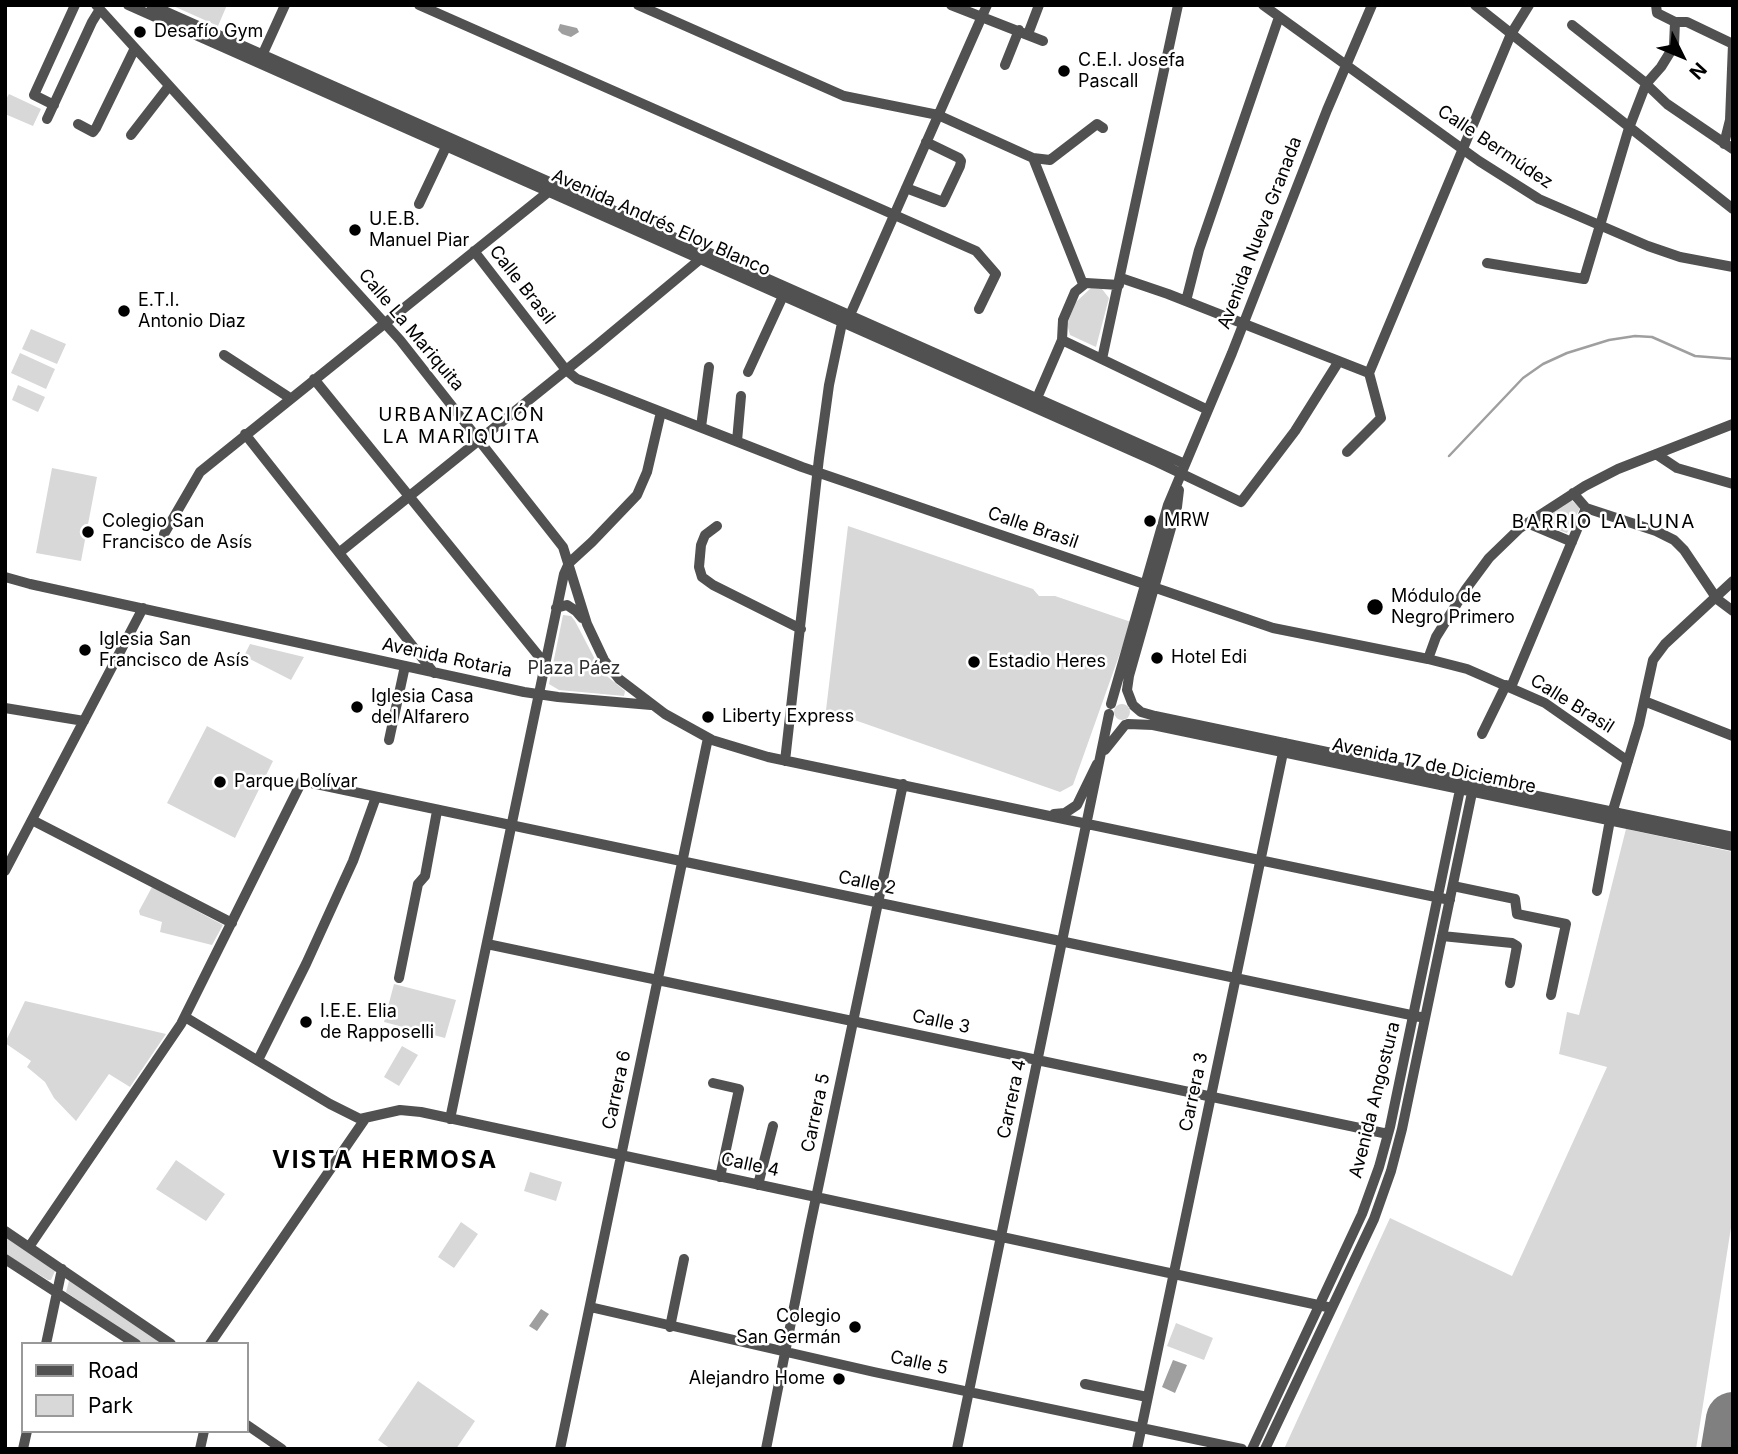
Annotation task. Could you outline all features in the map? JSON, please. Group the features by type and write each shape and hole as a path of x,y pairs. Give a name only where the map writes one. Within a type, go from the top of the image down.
{"street":[{"path":"54,104 34,95 75,5"},
{"name":"Avenida Andrés Eloy Blanco","path":"128,5 261,59 1183,468"},
{"name":"Avenida Andrés Eloy Blanco","path":"151,5 446,146 552,189"},
{"path":"261,59 285,5"},
{"path":"419,5 976,251 996,274 979,309"},
{"path":"638,5 844,96 938,115 1033,158 1050,160 1097,124 1103,128"},
{"path":"951,5 984,10 1043,41"},
{"path":"1005,65 1039,5"},
{"path":"1102,359 1178,5"},
{"name":"Calle Bermúdez","path":"1263,5 1463,149 1539,199 1680,257 1733,267"},
{"name":"Avenida Nueva Granada","path":"1133,704 1127,686 1168,505 1244,324 1346,63 1372,5"},
{"path":"1475,5 1733,209"},
{"path":"1347,452 1381,418 1369,373 1511,34 1529,5"},
{"path":"1572,25 1667,104 1728,146 1733,44 1687,22 1675,22 1657,13 1656,5"},
{"path":"47,119 98,7"},
{"name":"Calle La Mariquita","path":"98,7 384,322 558,539 569,563 587,625 597,647 612,670 652,705"},
{"path":"785,761 829,385 846,319 984,10"},
{"path":"1186,301 1199,250 1279,17"},
{"path":"1487,263 1584,279 1629,128 1646,84 1674,46 1675,22"},
{"path":"59,40 79,50"},
{"path":"78,124 93,132 96,128 135,48"},
{"path":"131,135 169,86"},
{"path":"906,188 943,202 960,166 959,158 926,142"},
{"path":"419,204 446,146"},
{"path":"1033,158 1083,284"},
{"path":"164,534 200,472 552,189"},
{"name":"Calle Brasil","path":"474,251 566,370 577,379 817,472 1282,631 1467,669 1555,709 1628,761"},
{"path":"340,552 704,256"},
{"name":"Avenida Andrés Eloy Blanco","path":"704,256 783,296 846,319 1037,398 1183,468"},
{"path":"1037,398 1062,340 1064,314 1074,292 1083,284 1092,282 1120,282 1186,301 1369,373"},
{"path":"748,372 783,296"},
{"path":"1062,340 1208,410"},
{"path":"224,355 290,398"},
{"path":"1183,468 1241,502 1295,431 1339,361"},
{"path":"701,427 709,367"},
{"path":"314,379 546,665"},
{"path":"737,441 741,396"},
{"path":"450,1119 564,574 569,563 637,495 647,472 661,412"},
{"path":"1428,659 1436,637 1473,579 1496,550 1527,523 1618,469 1733,424"},
{"path":"245,434 434,673"},
{"path":"1656,454 1677,468 1733,484"},
{"path":"1573,494 1586,509 1656,531 1674,540 1684,550 1715,596 1733,611"},
{"path":"1482,734 1509,686 1586,509"},
{"path":"1527,523 1572,542"},
{"path":"717,526 708,531 701,545 699,567 702,577 801,629"},
{"name":"Avenida Rotaria","path":"5,577 540,695 652,705 708,738 740,750 785,761 1450,900"},
{"path":"1597,891 1611,816 1644,701 1650,667 1657,652 1733,580"},
{"name":"Avenida Nueva Granada","path":"1110,709 1150,587"},
{"path":"556,608 564,604 570,606 587,625"},
{"path":"5,870 143,608"},
{"path":"389,740 405,666"},
{"path":"1120,698 1133,704 1135,716 1127,724 1115,723 1110,709 1120,698"},
{"path":"1644,701 1733,736"},
{"name":"Avenida 17 de Diciembre","path":"1133,704 1141,712 1284,748"},
{"path":"5,708 84,721"},
{"name":"Carrera 4","path":"957,1449 1110,709"},
{"name":"Avenida 17 de Diciembre","path":"1127,724 1153,725 1284,748 1611,816 1733,837"},
{"name":"Carrera 4","path":"1101,757 1127,724"},
{"name":"Carrera 6","path":"560,1449 708,738"},
{"name":"Carrera 3","path":"1137,1449 1284,748"},
{"name":"Avenida Rotaria","path":"1041,813 1060,814 1074,808 1101,757"},
{"name":"Calle 2","path":"232,923 302,781 1420,1017"},
{"name":"Carrera 5","path":"766,1449 903,784"},
{"name":"Avenida Angostura","path":"1252,1449 1368,1202 1442,936 1453,886 1467,786"},
{"name":"Avenida Angostura","path":"1265,1449 1384,1192 1402,1129 1438,898 1467,786"},
{"path":"258,1060 354,861 376,797"},
{"path":"399,978 418,884 425,876 437,811"},
{"name":"Avenida 17 de Diciembre","path":"1611,816 1733,846"},
{"path":"29,1247 185,1017 232,923 32,820"},
{"path":"1453,886 1515,899 1517,914 1566,924 1551,995"},
{"path":"1442,936 1512,943 1517,946 1510,983"},
{"name":"Calle 3","path":"487,944 1388,1134"},
{"path":"185,1017 330,1104 365,1119 211,1342"},
{"path":"713,1083 739,1089 720,1177"},
{"name":"Calle 4","path":"365,1119 400,1110 450,1119 1332,1308"},
{"path":"758,1185 773,1126"},
{"path":"5,1231 168,1342"},
{"path":"5,1259 133,1342"},
{"path":"670,1326 684,1259"},
{"path":"46,1342 62,1269"},
{"name":"Calle 5","path":"590,1307 785,1352 1242,1449"},
{"path":"1085,1384 1147,1397"},
{"path":"248,1427 282,1449"}],"green space":[{"path":"171,5 227,5 218,26"},
{"path":"9,94 41,109 33,126 5,114 5,101"},
{"path":"1091,288 1102,289 1109,298 1096,347 1070,335 1067,324 1076,302"},
{"path":"31,329 66,344 57,364 22,349"},
{"path":"20,353 55,369 46,389 11,373"},
{"path":"18,385 45,397 38,412 12,400"},
{"path":"52,468 97,477 81,561 36,553"},
{"path":"1571,500 1580,508 1567,533 1540,522"},
{"name":"Estadio Heres","path":"848,526 1033,589 1039,596 1055,596 1131,622 1073,785 1060,792 826,710"},
{"name":"Plaza Páez","path":"563,615 571,616 575,621 599,667 625,691 624,696 559,690 549,684"},
{"path":"250,644 304,657 291,680 244,656"},
{"path":"1122,704 1130,712 1122,720 1114,712"},
{"name":"Parque Bolívar","path":"207,726 273,761 235,838 167,803"},
{"path":"1626,829 1733,852 1733,1215 1696,1449 1284,1449 1390,1218 1512,1276 1607,1067 1559,1054 1567,1012 1579,1015"},
{"path":"152,887 223,925 212,945 160,932 162,922 140,915 139,911"},
{"path":"394,984 456,1000 445,1038 384,1022"},
{"path":"25,1001 166,1034 130,1087 109,1074 76,1121 54,1098 45,1082 27,1067 31,1061 5,1043"},
{"path":"402,1046 418,1055 399,1086 384,1077"},
{"path":"176,1160 225,1194 206,1221 156,1189"},
{"path":"530,1172 562,1182 556,1201 524,1191"},
{"path":"461,1222 478,1234 454,1268 438,1257"},
{"path":"5,1236 55,1271 51,1280 5,1254"},
{"path":"69,1281 72,1281 160,1342 139,1342 66,1292"},
{"path":"1176,1323 1213,1338 1204,1360 1167,1346"},
{"path":"418,1381 475,1421 456,1449 391,1449 378,1440"}],"shaded area":[{"path":"560,24 577,28 579,32 571,37 562,34 558,30"},
{"path":"541,1309 549,1314 537,1331 529,1326"},
{"path":"1173,1360 1187,1365 1175,1393 1162,1387"}],"waterway":[{"path":"1449,456 1523,378 1543,364 1567,353 1609,340 1635,336 1652,337 1695,356 1733,359"}],"runway":[{"path":"1728,1449 1733,1419"}],"place":[{"name":"Desafío Gym","path":"140,32"},
{"name":"C.E.I. Josefa Pascall","path":"1064,71"},
{"name":"U.E.B. Manuel Piar","path":"355,230"},
{"name":"E.T.I. Antonio Diaz","path":"124,311"},
{"name":"MRW","path":"1150,521"},
{"name":"Colegio San Francisco de Asís","path":"88,532"},
{"name":"Módulo de Negro Primero","path":"1375,607"},
{"name":"Iglesia San Francisco de Asís","path":"85,650"},
{"name":"Hotel Edi","path":"1157,658"},
{"name":"Estadio Heres","path":"974,662"},
{"name":"Iglesia Casa del Alfarero","path":"357,707"},
{"name":"Liberty Express","path":"708,717"},
{"name":"Parque Bolívar","path":"220,782"},
{"name":"I.E.E. Elia de Rapposelli","path":"306,1022"},
{"name":"Colegio San Germán","path":"855,1327"},
{"name":"Alejandro Home","path":"839,1379"}],"district":[{"name":"URBANIZACIÓN LA MARIQUITA","path":"462,426"},
{"name":"BARRIO LA LUNA","path":"1604,522"},
{"name":"VISTA HERMOSA","path":"385,1161"}]}
